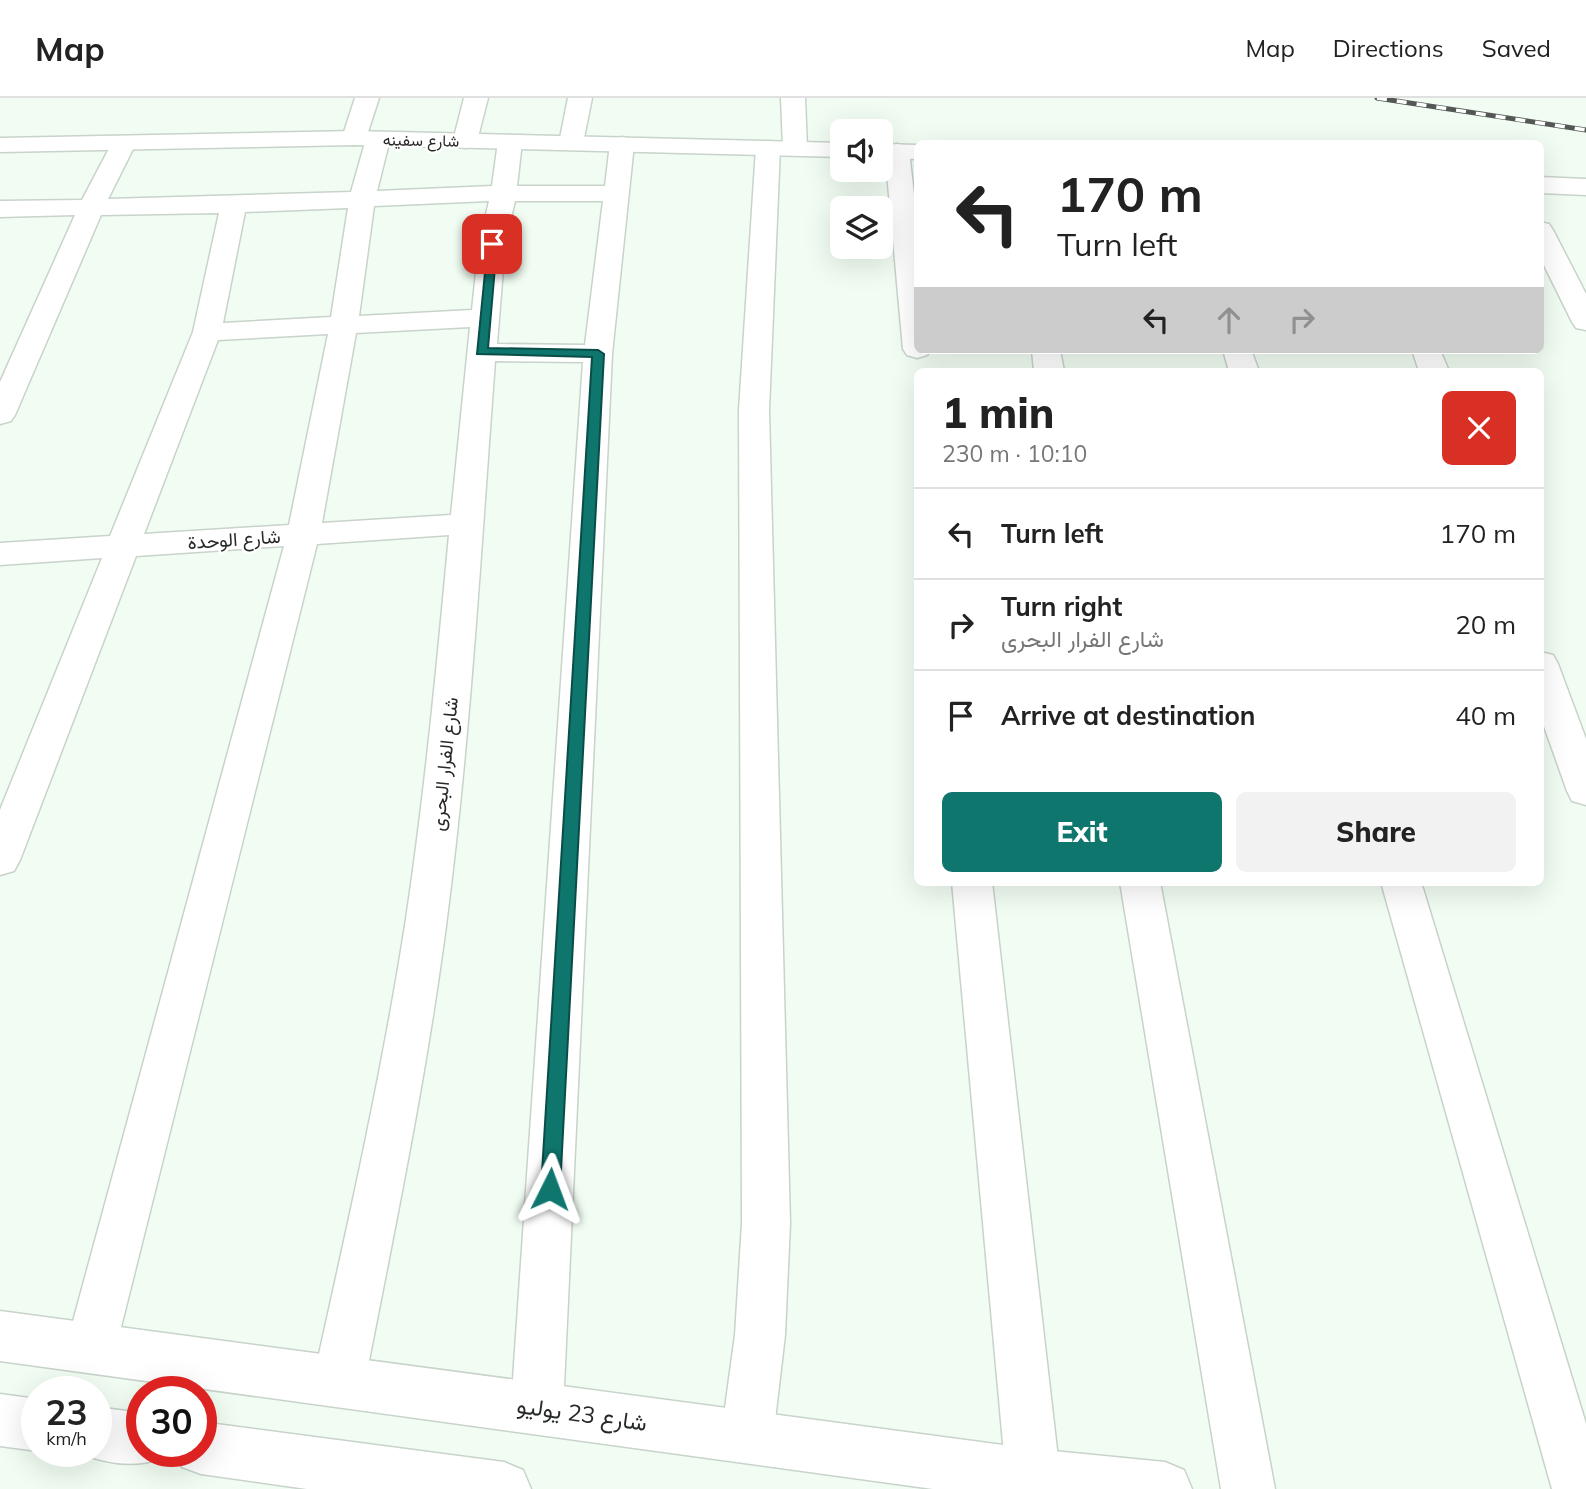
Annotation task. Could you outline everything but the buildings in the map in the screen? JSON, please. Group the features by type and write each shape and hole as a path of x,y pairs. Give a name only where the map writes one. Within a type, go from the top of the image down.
{"street":[{"path":"91,1347 303,535 344,324 362,198 367,98"},
{"path":"465,141 476,98"},
{"path":"571,143 580,98"},
{"path":"747,1437 760,1335 766,1223 754,410 781,148 793,98"},
{"name":"شارع سفينه","path":"0,145 366,139 830,150"},
{"name":"شارع الفرار البحرى","path":"340,1381 399,1085 435,856 492,244 510,142"},
{"path":"0,415 13,358 124,143"},
{"path":"537,1408 598,354 614,194 622,144"},
{"path":"898,151 914,318"},
{"path":"1544,185 1586,187"},
{"path":"0,209 234,205 503,193 614,194"},
{"path":"0,860 207,332 234,205"},
{"path":"1544,238 1586,322"},
{"path":"207,332 344,324 483,335 598,354"},
{"name":"شارع الوحدة","path":"0,554 468,523"},
{"path":"1544,675 1586,791"},
{"path":"972,886 1033,1476"},
{"path":"1141,886 1248,1489"},
{"path":"1402,886 1579,1489"},
{"name":"شارع 23 يوليو","path":"0,1336 1033,1476 1165,1489"},
{"path":"0,1420 21,1423"},
{"path":"217,1450 504,1489"}],"railway":[{"path":"1377,98 1586,130"}],"route":[{"path":"492,244 482,352 598,354 550,1189"}]}
